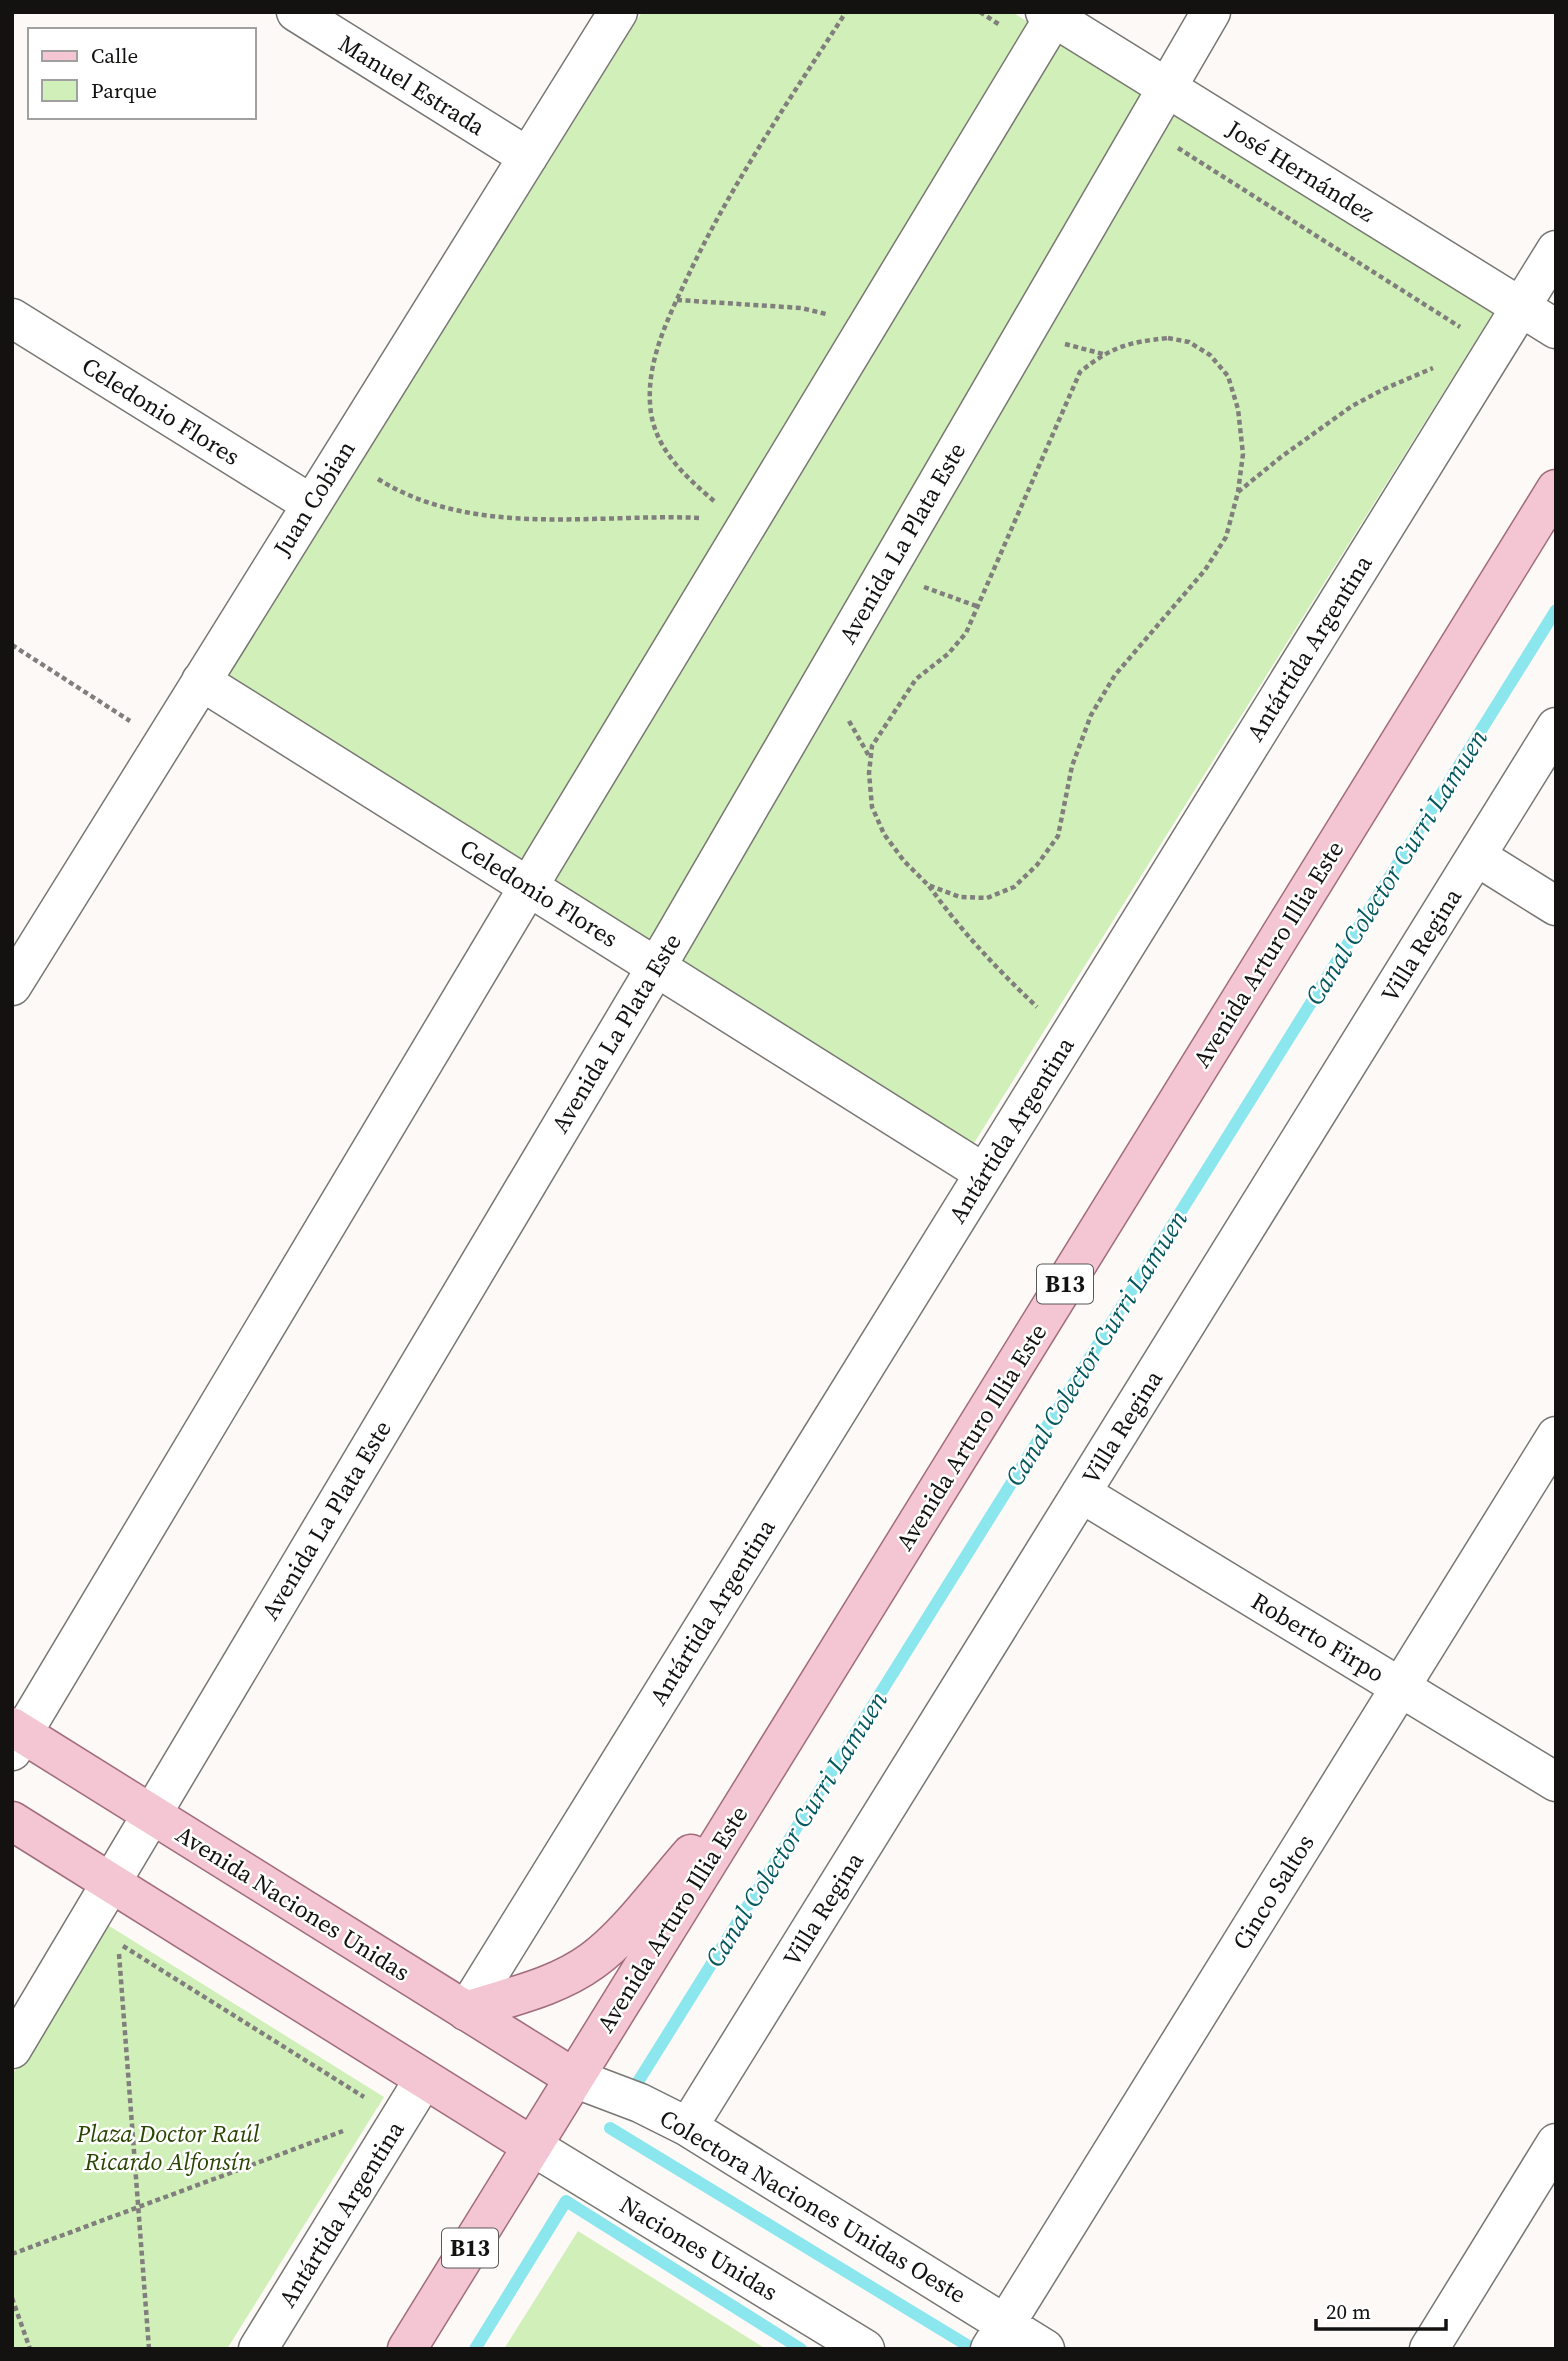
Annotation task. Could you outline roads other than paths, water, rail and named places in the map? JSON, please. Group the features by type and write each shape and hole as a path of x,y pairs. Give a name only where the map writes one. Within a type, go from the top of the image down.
{"main road":[{"name":"Avenida Arturo Illia Este","path":"407,2349 1556,489"},
{"name":"Avenida Naciones Unidas","path":"16,1737 151,1814 574,2078"},
{"path":"466,2011 551,1984 593,1961 627,1927 768,1765"},
{"path":"12,1821 532,2146"}],"street":[{"name":"Manuel Estrada","path":"296,12 528,157"},
{"name":"Juan Cobian","path":"12,986 618,12"},
{"name":"Avenida La Plata Este","path":"12,2049 656,967 1211,12"},
{"name":"José Hernández","path":"1052,14 1556,329"},
{"path":"16,1737 529,887 742,522 872,318 1052,14"},
{"name":"Antártida Argentina","path":"466,2011 1556,250"},
{"name":"Celedonio Flores","path":"12,318 311,504"},
{"name":"Celedonio Flores","path":"201,681 984,1173"},
{"name":"Villa Regina","path":"688,2127 1556,727"},
{"path":"1476,856 1556,906"},
{"name":"Cinco Saltos","path":"998,2336 1556,1436"},
{"name":"Roberto Firpo","path":"1081,1493 1556,1782"},
{"name":"Colectora Naciones Unidas Oeste","path":"574,2078 640,2103 688,2127 998,2336 1045,2349"},
{"name":"Antártida Argentina","path":"258,2349 424,2079"},
{"path":"1429,2349 1556,2143"},
{"name":"Naciones Unidas","path":"532,2146 866,2349"}],"waterway":[{"name":"Canal Colector Curri Lamuen","path":"636,2085 1556,610"},
{"path":"610,2128 970,2347"},
{"path":"475,2349 566,2201 801,2349"}],"park label":[{"name":"Plaza Doctor Raúl Ricardo Alfonsín","path":"168,2147"}]}
